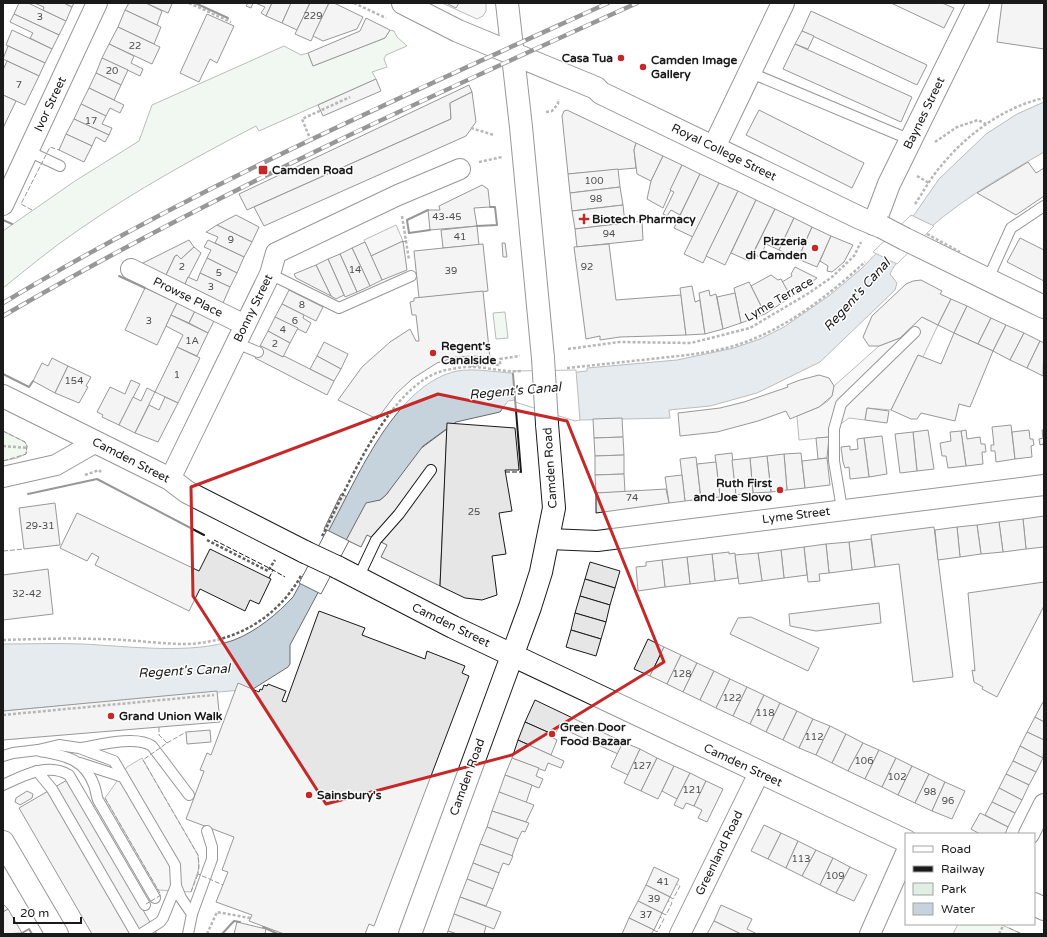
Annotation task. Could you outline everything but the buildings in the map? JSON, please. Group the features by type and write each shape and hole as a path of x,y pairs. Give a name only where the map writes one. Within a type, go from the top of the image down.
{"main road":[{"name":"Royal College Street","path":"403,3 458,31 596,88 601,93 714,147 872,230 954,263 1044,307"},
{"name":"Camden Road","path":"410,934 530,607 549,539 554,508 543,358 514,55 506,3"},
{"path":"714,147 751,73 783,3"},
{"name":"Baynes Street","path":"872,230 889,184 920,143 978,3"},
{"name":"Camden Street","path":"3,396 170,479 187,492 337,567 453,628 905,841"},
{"path":"3,842 57,934"},
{"path":"1035,904 1044,909"}],"street":[{"name":"Ivor Street","path":"3,205 97,3"},
{"name":"Bonny Street","path":"170,479 270,274 276,253 398,195 460,169"},
{"name":"Prowse Place","path":"130,269 245,325"},
{"path":"3,477 56,465 96,442"},
{"name":"Lyme Street","path":"549,539 597,541 842,509 1044,485"},
{"name":"Greenland Road","path":"680,934 759,773"},
{"path":"1030,833 1044,804"},
{"path":"870,934 905,855"}],"lane":[{"path":"751,73 920,143"},
{"path":"28,151 60,166"},
{"path":"988,279 1011,228 1044,206"},
{"path":"270,274 339,308 410,276"},
{"path":"842,509 834,461 834,429 841,404 915,332"},
{"path":"236,343 258,352"},
{"path":"358,578 376,540 399,514 431,470"},
{"path":"79,748 131,741 146,742 152,746 189,795"},
{"path":"3,756 59,745 79,748 114,761 122,772 123,777 175,865 176,886 181,898 192,914"},
{"path":"38,750 63,756 123,777"},
{"path":"80,763 91,780 98,800 156,898"},
{"path":"3,785 37,771 51,769 69,775 145,904"},
{"path":"37,771 52,790 136,934"},
{"path":"188,934 192,914 212,859 212,847 207,831"},
{"path":"141,934 153,927 163,918 176,886"}],"path":[{"path":"189,3 231,22"},
{"path":"309,136 302,119 350,97"},
{"path":"915,204 952,152 986,124 1001,114 1031,101 1044,98"},
{"path":"546,112 552,111 558,104 558,99"},
{"path":"920,143 942,136 957,127 978,120 986,124"},
{"path":"471,128 494,135"},
{"path":"490,159 501,157"},
{"path":"916,175 929,183"},
{"name":"Lyme Terrace","path":"568,349 619,342 691,343 750,328 786,308 832,277 854,256 872,230"},
{"path":"468,367 483,364 500,365 500,358 520,356"},
{"path":"3,446 27,448"},
{"path":"207,540 268,571 285,542"},
{"path":"3,714 214,695"},
{"path":"207,934 210,921 217,912 250,918"},
{"path":"999,934 1004,925"}],"highlighted area":[{"path":"438,394 567,421 664,662 512,755 326,804 193,596 191,487"}],"green space":[{"path":"390,30 394,31 397,37 407,46 386,55 384,59 387,67 372,72 376,79 259,131 256,126 144,187 50,250 3,288 3,231 75,181 139,141 152,105 284,46 301,55 308,53 313,66 385,38"},
{"path":"505,312 508,338 496,339 493,313"},
{"path":"3,431 25,442 27,446 26,454 17,458 3,461"},
{"path":"958,925 1002,925 1022,934 953,934"}],"shaded area":[{"path":"442,3 486,3 486,11 483,16 477,19"},
{"path":"396,225 403,241 371,256 364,240"},
{"path":"922,317 938,325 923,357 918,355 891,410 867,408 865,420 849,418 834,429 829,437 799,440 797,416 819,407 828,401 832,396 834,386 879,346 900,338"},
{"path":"447,429 440,586 381,557 387,545 367,535 361,547 324,529 341,494 358,502 380,500 386,495 416,452"},
{"path":"142,758 198,855 199,868 191,892 158,890 105,798 127,767"}],"water":[{"name":"Regent's Canal","path":"1044,102 1044,152 976,193 928,229 892,269 890,274 897,283 895,290 820,362 757,393 710,406 669,410 670,418 580,420 515,400 508,401 500,412 456,422 423,446 386,495 380,500 366,503 290,645 290,664 288,667 253,689 3,711 3,644 72,644 159,648 199,647 218,645 234,640 251,632 266,622 293,597 373,448 386,427 418,391 437,378 464,370 520,374 587,371 587,368 677,360 734,348 760,339 784,327 830,295 861,269 914,215 939,179 986,134 1017,114"}],"pier":[{"path":"911,215 934,226 897,264 873,252"},
{"path":"576,370 580,420 575,421 515,402 513,371"},
{"path":"327,530 349,541 321,594 299,583"}],"railway":[{"path":"3,303 150,220 301,144 608,3"},
{"path":"3,316 80,272 237,190 396,113 637,3"}],"fence":[{"path":"32,210 21,204 50,147 59,150"},
{"path":"402,242 409,240"},
{"path":"3,431 25,442 27,446 26,454 3,461"},
{"path":"505,472 521,472"},
{"path":"214,540 273,570"},
{"path":"3,551 24,549"},
{"path":"269,578 273,570 285,577"},
{"path":"159,727 159,735 167,743 143,760 198,855 198,874 223,885"},
{"path":"167,743 186,732"},
{"path":"105,798 161,895 146,904"},
{"path":"191,892 198,874"},
{"path":"670,897 673,899 680,886 676,884"},
{"path":"662,913 666,915 672,903 668,901"},
{"path":"654,930 657,932 664,919 660,917"},
{"path":"1009,928 1022,934"}],"wall":[{"path":"195,3 228,18"},
{"path":"477,226 497,225 495,207 490,207"},
{"path":"428,210 407,220 409,233 430,230"},
{"path":"3,220 12,224"},
{"path":"119,276 145,288"},
{"path":"3,374 29,387 33,381"},
{"path":"513,374 521,472"},
{"path":"28,494 97,479 204,535"},
{"path":"222,934 234,921 240,922"},
{"path":"263,927 278,934"},
{"path":"22,933 29,929 32,934"}],"place":[{"name":"Casa Tua","path":"621,58"},
{"name":"Camden Image Gallery","path":"643,67"},
{"name":"Camden Road","path":"263,170"},
{"name":"Biotech Pharmacy","path":"584,219"},
{"name":"Pizzeria di Camden","path":"815,248"},
{"name":"Regent's Canalside","path":"433,353"},
{"name":"Ruth First and Joe Slovo","path":"780,490"},
{"name":"Grand Union Walk","path":"111,716"},
{"name":"Green Door Food Bazaar","path":"552,734"},
{"name":"Sainsbury's","path":"309,795"}]}
